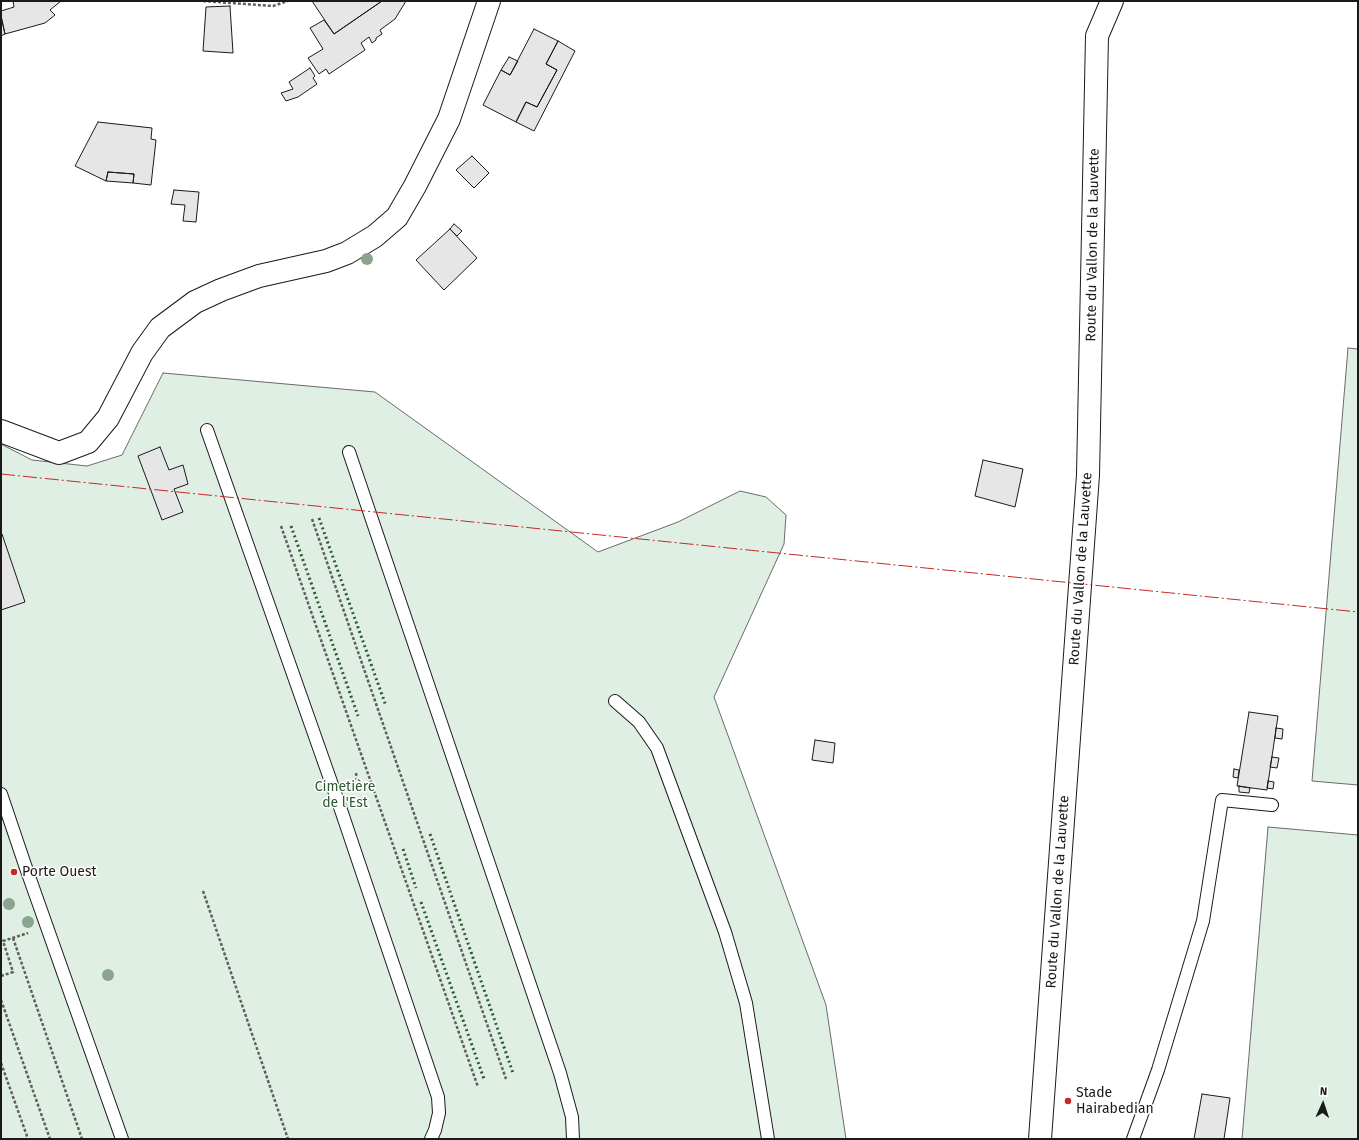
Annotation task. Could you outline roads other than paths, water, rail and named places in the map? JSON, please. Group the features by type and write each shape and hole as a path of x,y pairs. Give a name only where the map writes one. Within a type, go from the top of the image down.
{"street":[{"name":"Route du Vallon de la Lauvette","path":"1040,1139 1088,475 1097,36 1112,1"},
{"path":"1,431 59,453 88,442 108,418 142,353 160,328 195,302 221,290 259,276 326,261 347,253 375,236 396,217 415,186 449,120 488,2"}],"lane":[{"path":"208,430 342,813 438,1097 439,1113 431,1139"},
{"path":"349,452 560,1074 572,1117 573,1139"},
{"path":"615,701 639,722 657,748 725,932 746,1003 768,1139"},
{"path":"1,794 122,1139"},
{"path":"1133,1139 1158,1070 1203,921 1222,800 1272,805"}],"place":[{"name":"Porte Ouest","path":"14,872"},
{"name":"Stade Hairabedian","path":"1068,1101"}],"park label":[{"name":"Cimetière de l'Est","path":"345,796"}]}
